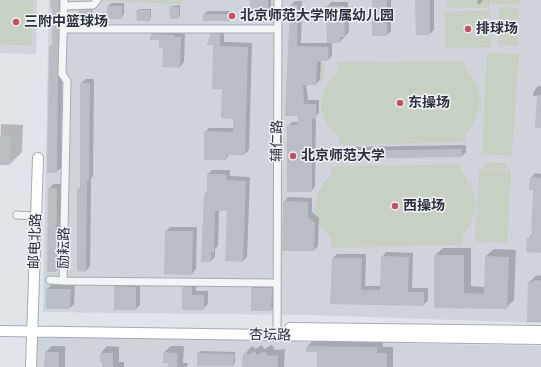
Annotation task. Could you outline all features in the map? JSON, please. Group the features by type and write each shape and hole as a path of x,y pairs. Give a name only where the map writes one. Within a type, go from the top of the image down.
{"street":[{"path":"64,3 93,5 97,0"},
{"name":"辅仁路","path":"277,332 278,0"},
{"name":"励耘路","path":"64,3 62,74 67,81 63,280 276,283"},
{"path":"64,29 278,29"},
{"name":"邮电北路","path":"31,367 38,158"},
{"path":"17,215 36,216"},
{"path":"50,280 63,280"},
{"name":"杏坛路","path":"0,324 32,328 277,332 541,339"},
{"name":"杏坛路","path":"0,331 32,328"},
{"name":"杏坛路","path":"277,332 541,331"}],"shaded area":[{"name":"三附中篮球场","path":"0,0 37,0 36,54 0,53"},
{"name":"北京师范大学","path":"49,0 541,0 541,323 312,315 43,312"},
{"path":"37,336 541,346 541,367 37,367"}],"green space":[{"name":"三附中篮球场","path":"0,0 33,0 32,46 0,44"},
{"path":"182,0 182,4 99,1"},
{"path":"447,0 521,0 520,5 490,3 489,8 447,8"},
{"path":"499,7 519,8 518,46 498,45"},
{"name":"排球场","path":"490,10 491,47 446,49 445,12"},
{"path":"487,53 519,54 512,156 482,154"},
{"name":"东操场","path":"464,61 479,89 480,96 480,103 476,116 466,133 466,142 339,145 339,136 325,121 322,113 322,96 331,79 338,71 338,62"},
{"path":"319,63 325,63 323,80 318,80"},
{"path":"484,162 507,163 507,169 484,168"},
{"name":"西操场","path":"460,164 462,171 472,188 475,202 475,209 471,223 462,236 462,245 331,248 331,237 319,222 315,206 320,191 331,175 331,167"},
{"path":"479,169 511,170 507,243 475,242"}],"building":[{"path":"51,0 59,0 57,173 47,173 49,47 52,47"},
{"path":"250,0 268,0 268,17 243,17 243,9 250,9"},
{"path":"372,0 387,0 387,36 372,36"},
{"path":"415,0 430,0 430,35 416,35"},
{"path":"290,5 298,5 297,46 329,47 328,61 317,61 316,85 303,85 304,104 316,104 316,118 312,118 312,192 287,192 287,125 297,125 298,116 285,116"},
{"path":"107,6 122,6 122,19 107,19"},
{"path":"326,6 344,6 345,37 340,37 340,43 327,43"},
{"path":"169,7 179,7 179,19 170,19"},
{"path":"79,10 91,10 91,22 79,22"},
{"path":"136,10 150,10 150,21 137,21"},
{"path":"203,14 230,14 230,21 203,21"},
{"path":"151,34 174,35 174,37 181,37 180,68 162,67 163,48 159,48 159,40 150,40"},
{"path":"210,34 220,34 220,46 248,47 245,155 227,155 226,160 204,160 204,131 233,132 233,119 221,118 222,89 212,89 213,45 207,45"},
{"path":"80,83 90,83 86,272 77,271 77,188 80,188"},
{"path":"537,95 541,95 541,128 535,128"},
{"path":"0,136 11,136 10,165 0,165"},
{"path":"462,149 462,157 344,159 343,151"},
{"path":"207,174 226,174 226,180 246,181 243,262 225,261 227,211 215,211 214,252 211,252 211,262 201,262 204,194 207,194"},
{"path":"530,177 541,178 541,253 526,252 527,238 531,238 533,190 529,190"},
{"path":"48,188 57,189 56,272 47,272"},
{"path":"283,201 308,202 308,217 315,223 314,251 282,251"},
{"path":"165,231 193,231 192,275 164,274"},
{"path":"434,255 464,255 464,293 484,294 485,256 509,257 507,309 434,308"},
{"path":"381,256 409,257 408,292 424,292 424,306 330,304 332,258 362,258 361,290 380,290"},
{"path":"534,280 540,280 541,282 541,322 527,322 528,282 534,282"},
{"path":"114,286 136,287 136,310 114,310"},
{"path":"182,287 192,287 192,295 204,295 204,310 182,310"},
{"path":"251,288 272,288 271,311 251,311"},
{"path":"46,289 71,289 70,309 46,309"},
{"path":"306,346 377,347 377,353 387,353 387,367 317,367 317,352 306,352"},
{"path":"255,351 257,355 265,351 268,356 278,355 278,367 242,367 243,354 247,352 248,355"},
{"path":"45,352 59,352 59,367 44,367"},
{"path":"163,352 178,353 177,367 168,367 168,363 163,363"},
{"path":"100,353 113,353 113,367 102,367 102,362 100,362"},
{"path":"197,353 234,354 233,366 197,366"}],"place":[{"name":"北京师范大学附属幼儿园","path":"232,16"},
{"name":"三附中篮球场","path":"16,22"},
{"name":"排球场","path":"468,29"},
{"name":"东操场","path":"400,103"},
{"name":"北京师范大学","path":"293,156"},
{"name":"西操场","path":"395,206"}]}
